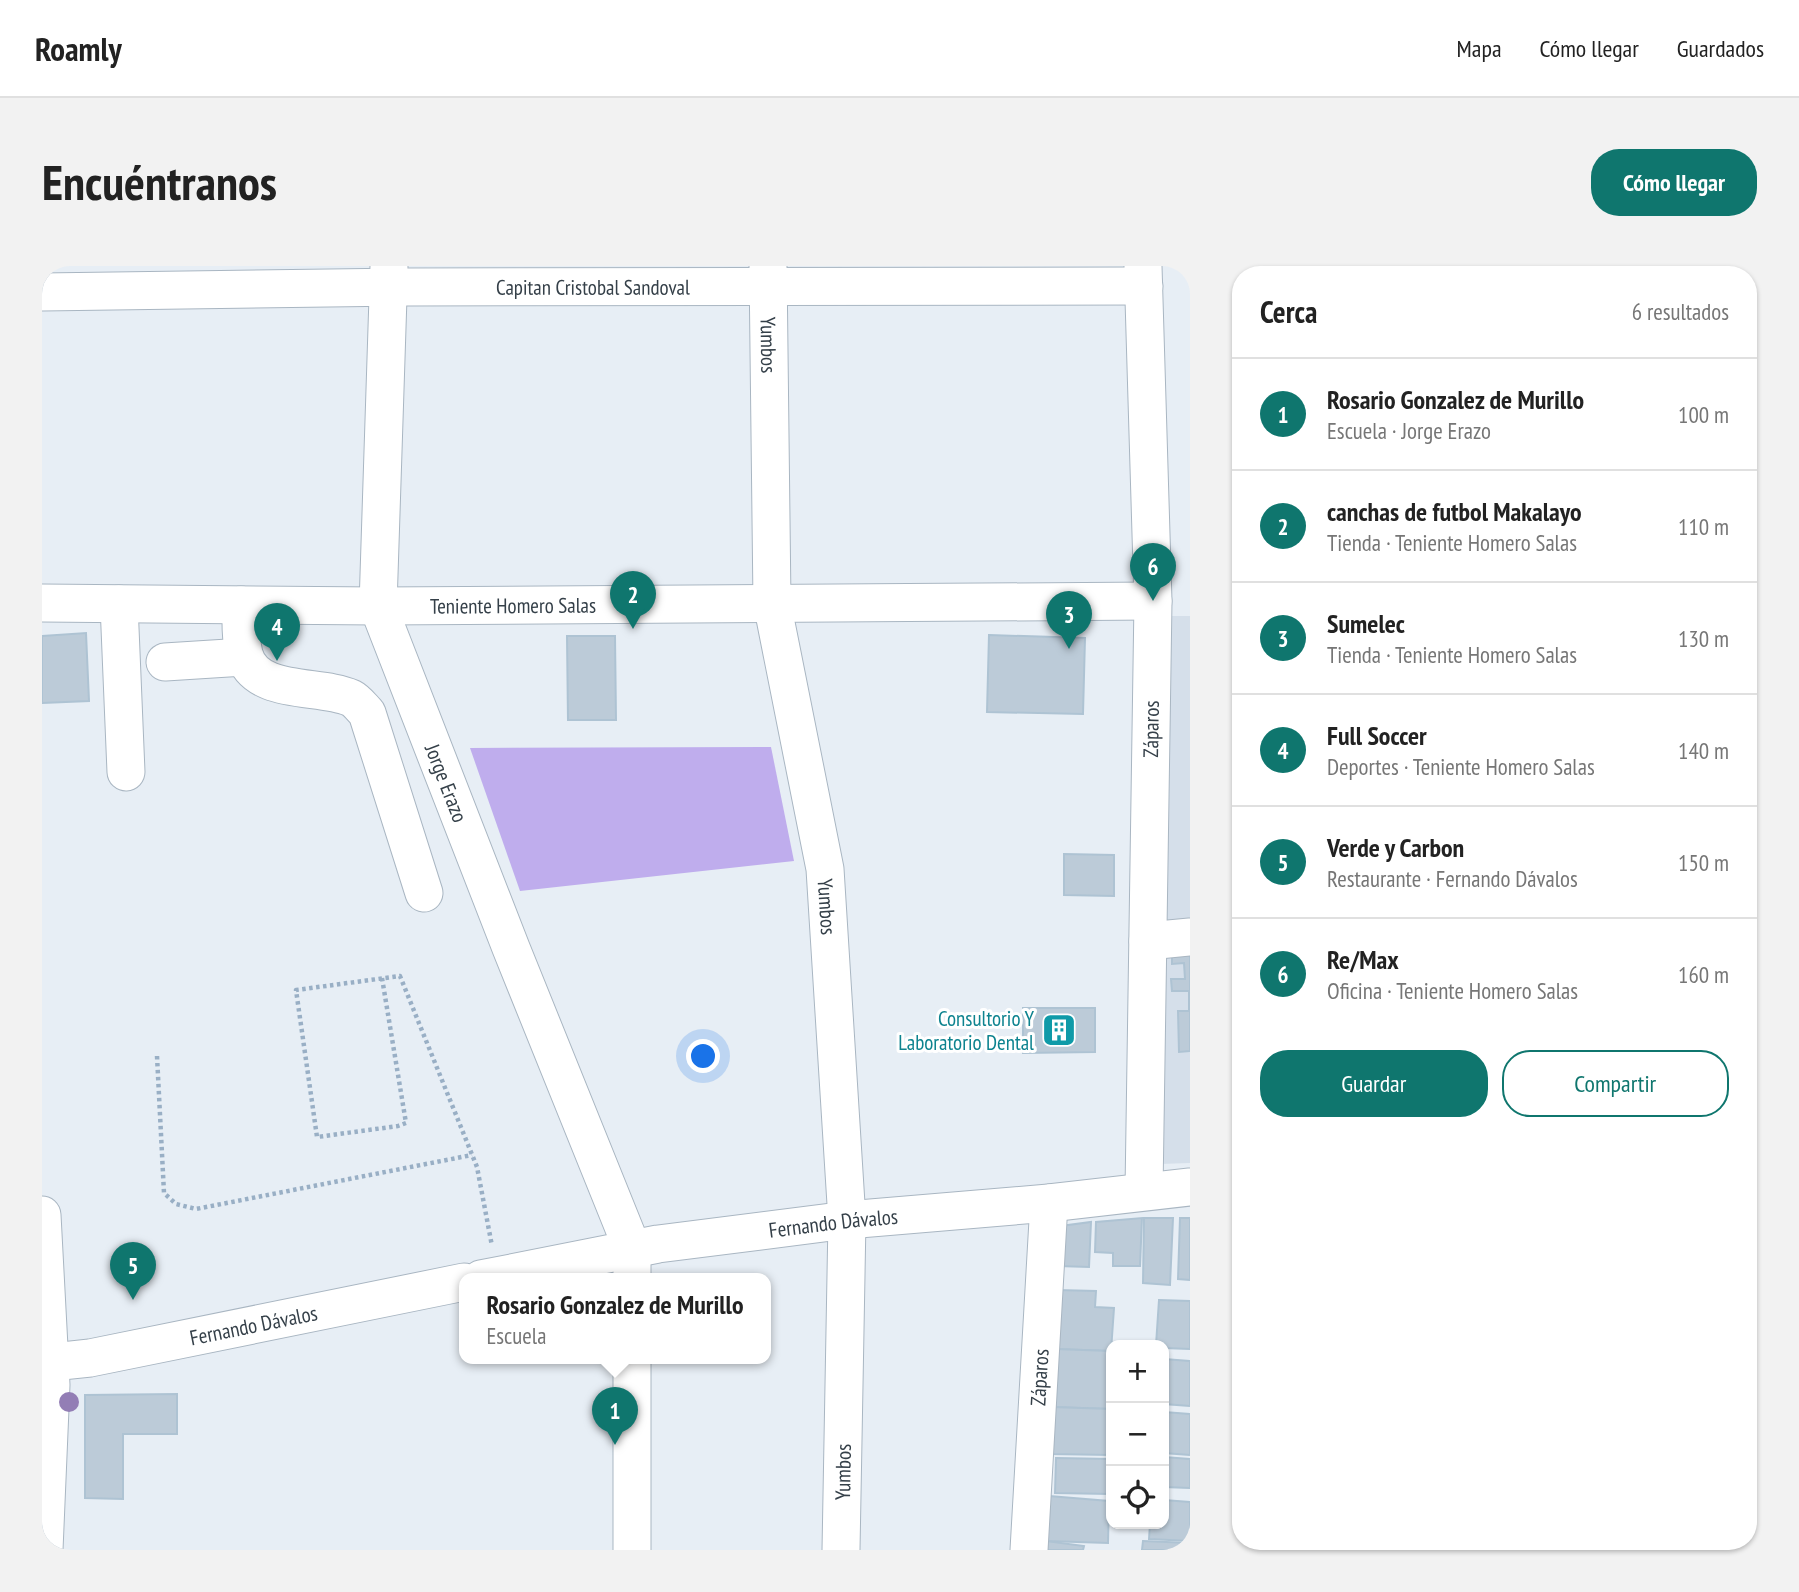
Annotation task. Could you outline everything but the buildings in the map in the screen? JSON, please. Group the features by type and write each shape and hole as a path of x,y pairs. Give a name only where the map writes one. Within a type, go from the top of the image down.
{"street":[{"name":"Yumbos","path":"769,276 772,603 825,869 847,1220 842,1550"},
{"name":"Capitan Cristobal Sandoval","path":"42,292 388,277 1143,276"},
{"name":"Záparos","path":"1143,276 1153,601 1144,1191"},
{"name":"Jorge Erazo","path":"388,277 378,606 632,1263"},
{"name":"Teniente Homero Salas","path":"42,603 378,606 1153,601"},
{"path":"119,604 126,772"},
{"path":"241,605 244,657 258,674 273,683 335,693 354,699 367,713 424,893"},
{"path":"165,662 244,657"},
{"path":"1148,941 1190,937"},
{"name":"Fernando Dávalos","path":"486,1263 632,1263 847,1220 1049,1203 1190,1187"},
{"name":"Záparos","path":"1029,1550 1049,1203"},
{"path":"42,1215 46,1363 51,1385 44,1550"},
{"name":"Fernando Dávalos","path":"46,1363 103,1355 459,1283"},
{"path":"632,1364 632,1550"}],"path":[{"path":"382,978 406,1123 317,1137 296,990 382,978 400,976 477,1167 486,1263"},
{"path":"157,1056 164,1193 176,1204 196,1209 472,1155"}],"shaded area":[{"path":"1161,616 1190,616 1190,1163 1160,1164"},
{"path":"771,747 794,861 520,891 470,748"}],"place":[{"name":"Re/Max","path":"1153,601"},
{"name":"canchas de futbol Makalayo","path":"633,629"},
{"name":"Sumelec","path":"1069,649"},
{"name":"Full Soccer","path":"277,661"},
{"name":"Consultorio Y Laboratorio Dental","path":"1059,1030"},
{"name":"Verde y Carbon","path":"133,1300"},
{"name":"Rosario Gonzalez de Murillo","path":"615,1445"}]}
